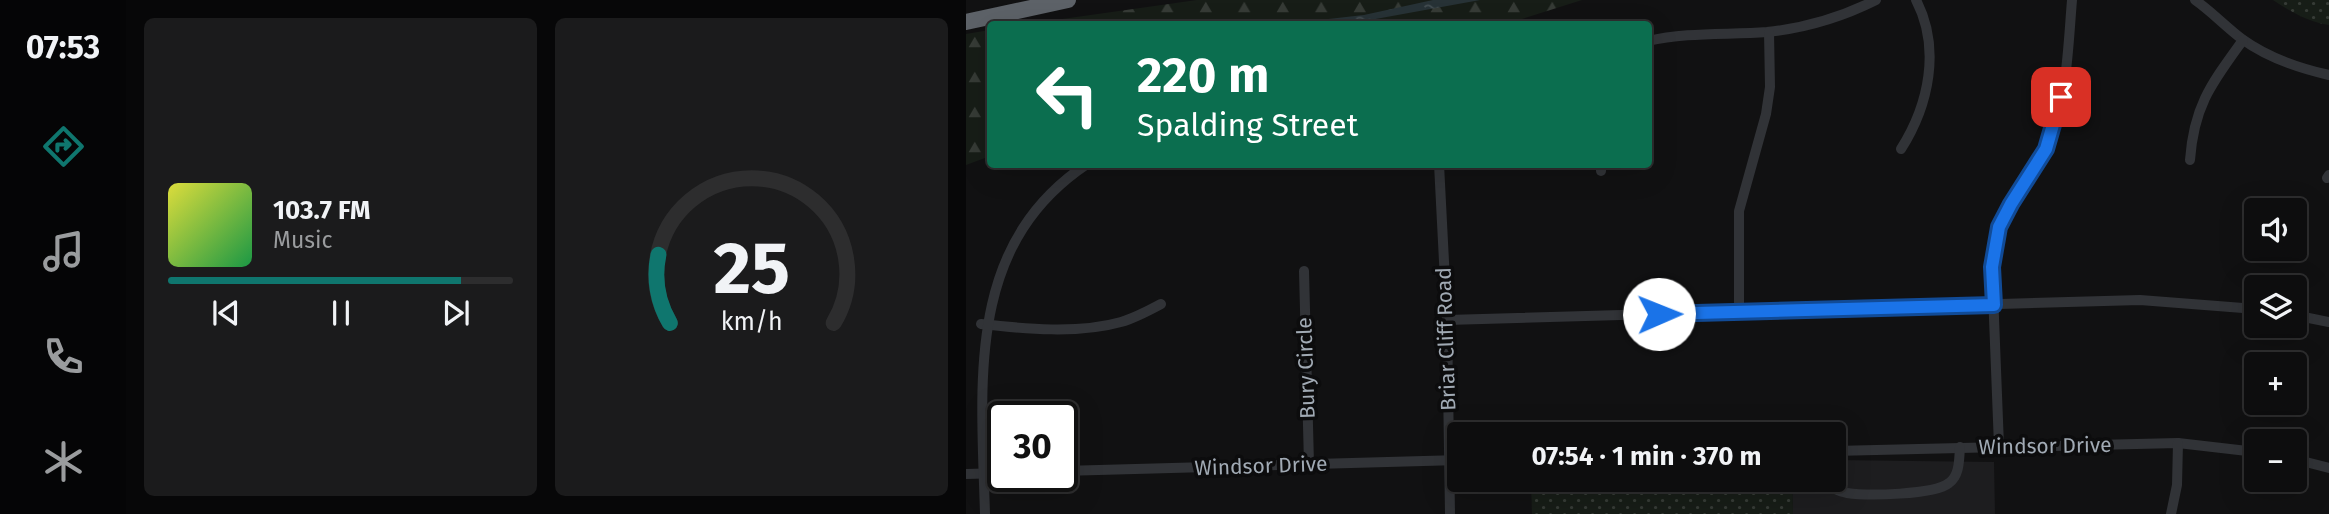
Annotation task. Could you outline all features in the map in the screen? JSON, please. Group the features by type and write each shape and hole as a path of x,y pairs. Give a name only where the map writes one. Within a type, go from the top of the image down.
{"highway":[{"path":"966,14 1067,0"},
{"path":"966,22 1067,0"}],"street":[{"path":"1652,40 1769,32 1808,26 1876,0"},
{"path":"1901,149 1917,123 1927,80 1929,36 1927,24 1916,0"},
{"path":"1998,446 1992,267 1995,242 1999,227 2011,204 2039,163 2052,135 2061,97 2072,0"},
{"path":"2195,0 2244,40 2280,61 2329,75"},
{"path":"1739,313 1739,211 1766,114 1770,87 1769,32"},
{"path":"2190,160 2192,130 2200,109 2214,81 2244,40"},
{"path":"985,514 979,373 983,307 994,266 1013,230 1048,191 1081,168"},
{"name":"Briar Cliff Road","path":"1440,168 1452,422"},
{"name":"Bury Circle","path":"1304,271 1308,464"},
{"path":"1447,320 2140,300 2244,308"},
{"path":"981,324 1026,329 1102,326 1130,319 1161,304"},
{"path":"2307,318 2329,322"},
{"path":"2171,514 2177,485 2178,443"},
{"name":"Windsor Drive","path":"1846,451 2178,443 2244,451"},
{"path":"1843,492 1927,492 1949,484 1955,476 1960,447"},
{"name":"Windsor Drive","path":"1078,471 1447,460"},
{"path":"2307,463 2329,468"},
{"path":"966,474 987,474"},
{"name":"Briar Cliff Road","path":"1450,514 1452,492"}],"shaded area":[{"path":"1846,460 1994,462 1995,514 1793,514 1792,492 1846,492"}],"green space":[{"path":"1197,0 1582,0 1516,21 1048,21"},
{"path":"2273,0 2329,0 2329,25 2300,16"},
{"path":"987,30 987,157 966,165 966,34"},
{"path":"1531,492 1792,492 1793,514 1532,514"}],"water":[{"path":"1433,0 1480,0 1364,21 1311,21 1364,15"}],"route":[{"path":"1659,314 1994,305 1992,267 1999,227 2046,149 2061,97"}]}
